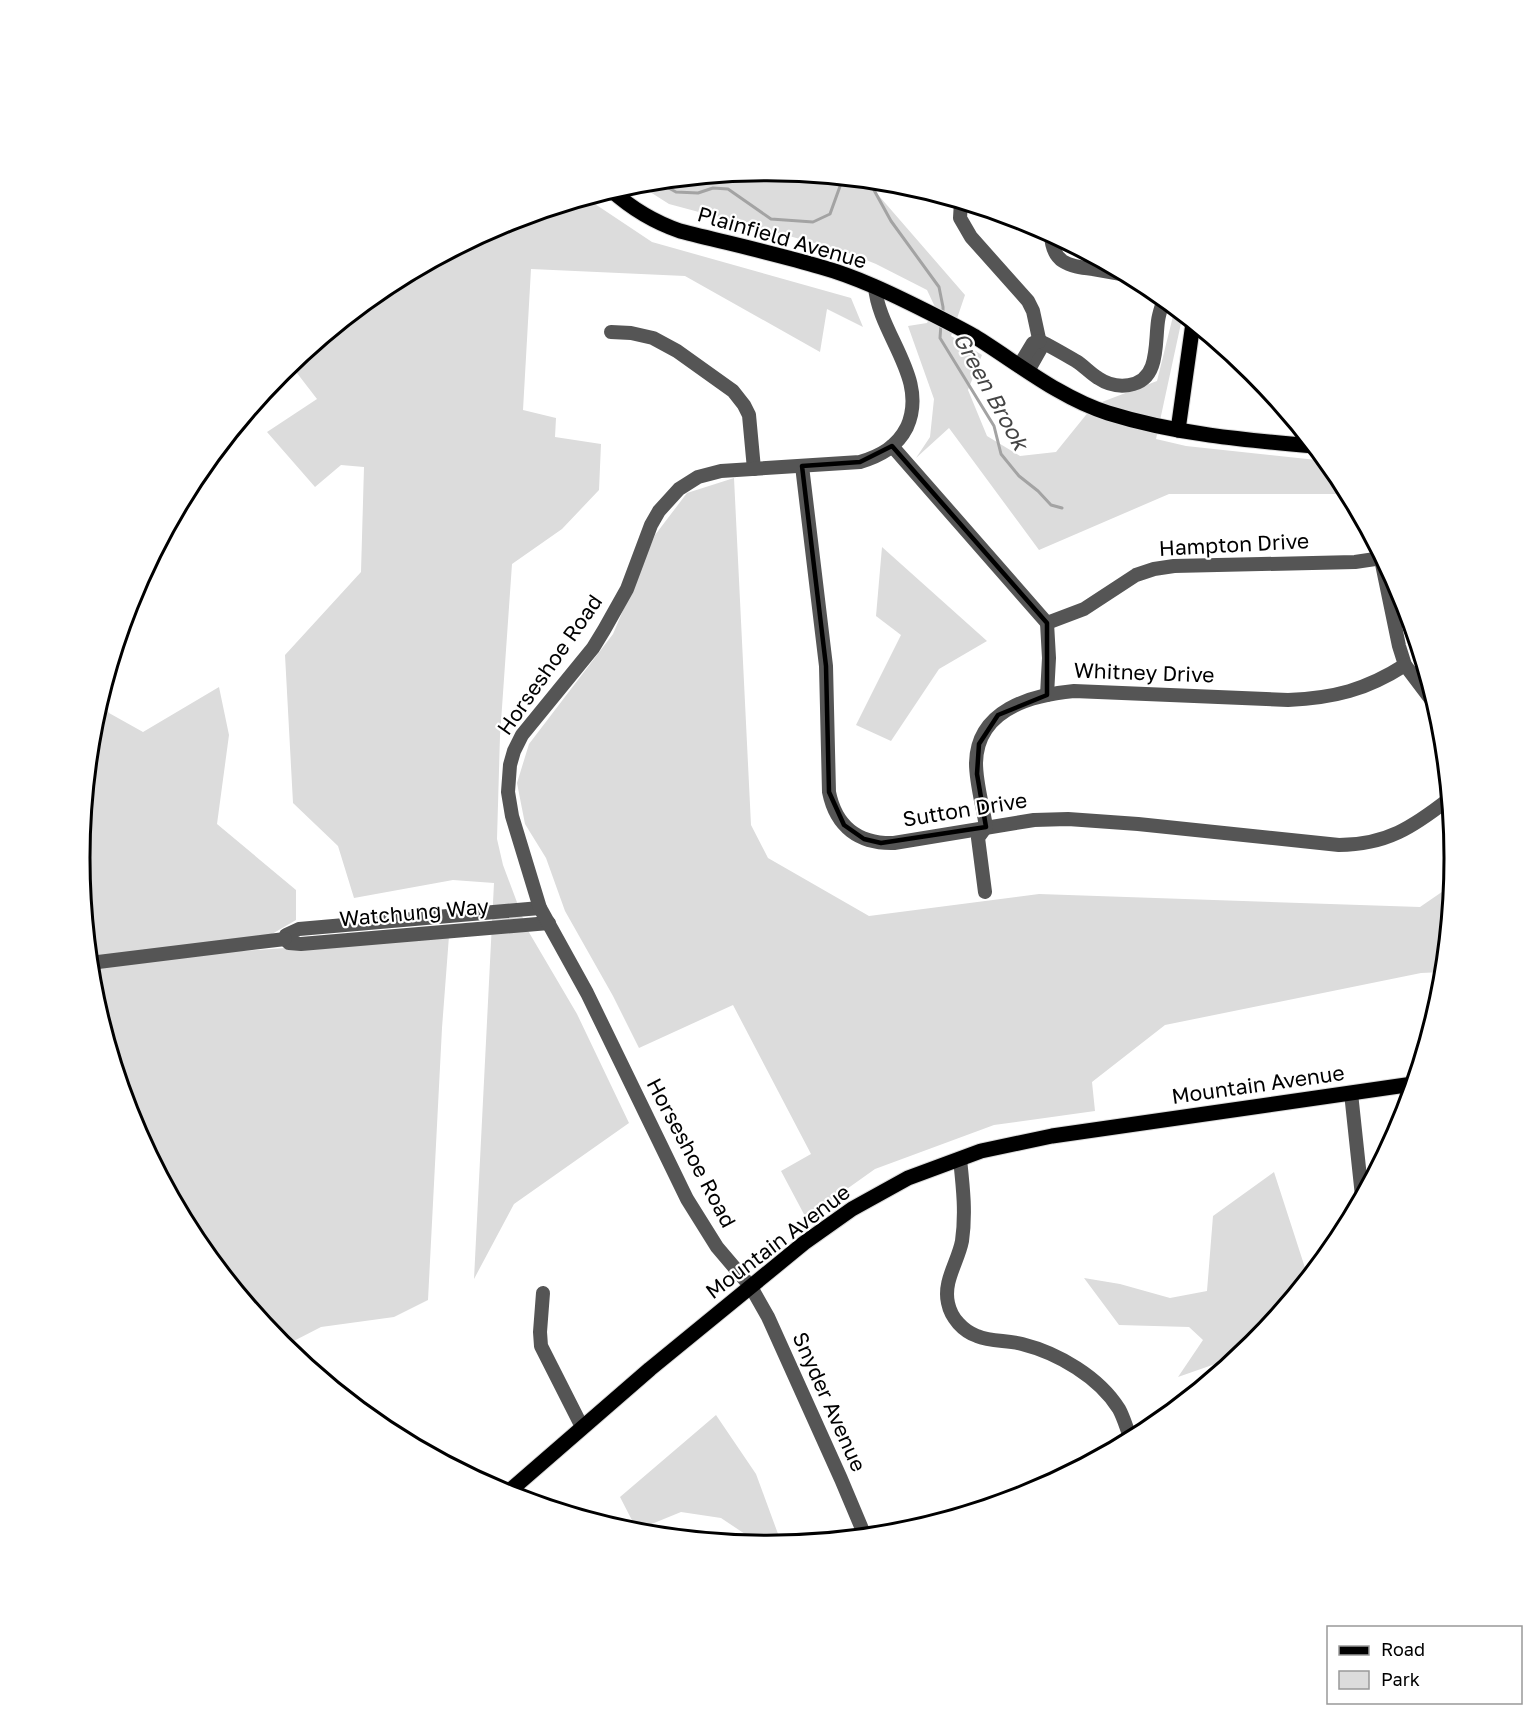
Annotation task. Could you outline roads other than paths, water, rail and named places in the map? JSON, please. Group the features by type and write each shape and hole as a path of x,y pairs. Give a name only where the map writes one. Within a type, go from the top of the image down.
{"main road":[{"name":"Plainfield Avenue","path":"621,197 640,212 665,226 822,267 875,287 951,324 1076,399 1106,412 1178,430 1250,441 1303,445"},
{"path":"1178,430 1192,331"},
{"name":"Mountain Avenue","path":"518,1487 582,1427 804,1243 852,1209 908,1178 981,1151 1052,1136 1404,1085"}],"street":[{"path":"961,210 960,218 971,237 1028,301 1033,311 1040,340 1076,361 1098,379 1112,385 1123,386 1138,383 1148,375 1154,359 1161,308"},
{"path":"1052,245 1062,262 1104,271"},
{"name":"Horseshoe Road","path":"751,1287 717,1247 687,1199 587,993 540,908 512,816 508,792 510,765 522,735 593,648 604,630 627,589 651,525 670,497 688,483 710,473 860,462 876,457 892,446 905,430 913,405 912,389 908,374 879,311 875,287"},
{"path":"611,332 631,333 653,338 677,351 733,391 749,415 754,469"},
{"path":"1024,369 1033,343 1040,340"},
{"path":"892,446 1047,623 1049,658 1047,694"},
{"name":"Sutton Drive","path":"802,466 826,666 829,792 834,810 840,820 853,833 864,839 894,843 1034,819 1068,819 1353,845 1380,840 1405,830 1442,804"},
{"name":"Hampton Drive","path":"1047,623 1084,609 1136,575 1154,569 1174,566 1374,559"},
{"path":"1388,590 1398,646 1405,665 1422,688"},
{"name":"Whitney Drive","path":"986,827 976,764 982,737 998,715 1026,701 1047,694 1090,690 1288,700 1315,699 1353,691 1389,676 1405,665"},
{"path":"985,892 978,838 986,827"},
{"name":"Watchung Way","path":"285,939 286,935 299,929 540,908"},
{"name":"Watchung Way","path":"99,962 285,939 289,943 301,944 549,923"},
{"path":"1351,1093 1361,1183"},
{"path":"960,1159 965,1214 961,1244 948,1282 947,1292 948,1302 955,1319 969,1333 978,1337 1022,1344 1045,1352 1091,1378 1119,1410 1127,1430"},
{"name":"Snyder Avenue","path":"751,1287 768,1317 862,1528"},
{"path":"543,1293 541,1346 582,1427"}],"waterway":[{"name":"Green Brook","path":"670,188 676,192 698,193 713,188 728,189 771,219 813,222 830,214 840,185"},
{"name":"Green Brook","path":"874,190 891,221 939,287 943,314"},
{"name":"Green Brook","path":"941,324 940,338 994,426 1001,454 1019,476 1051,505 1062,508"}]}
